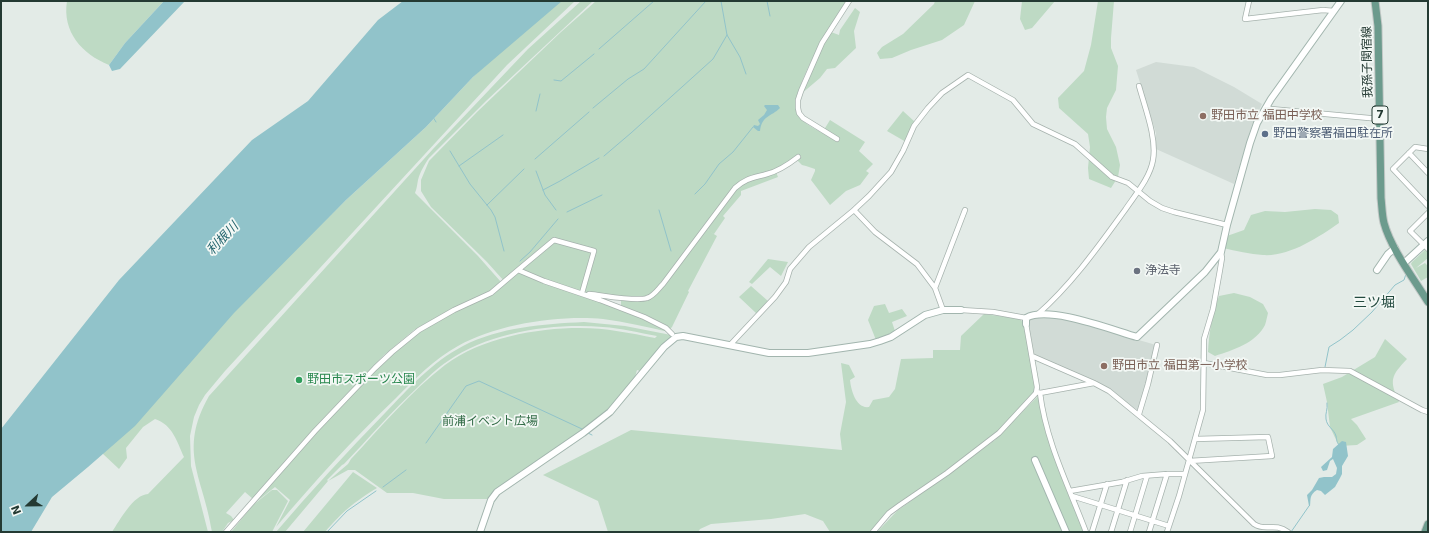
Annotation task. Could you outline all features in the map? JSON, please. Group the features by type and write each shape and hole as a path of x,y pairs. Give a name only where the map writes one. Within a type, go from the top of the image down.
{"main road":[{"name":"我孫子関宿線","path":"1375,1 1378,26 1382,214 1386,229 1395,248 1428,302"},
{"path":"1426,532 1428,524"}],"street":[{"path":"837,139 803,118 799,113 798,104 801,91 822,43 849,1"},
{"path":"1249,1 1245,19 1323,10 1334,11"},
{"path":"1167,532 1186,474 1203,410 1204,339 1213,309 1222,258 1221,252 1227,225 1250,142 1266,107 1341,1"},
{"path":"730,346 775,297 786,282 790,270 809,247 854,210 891,172 914,126 928,108 942,93 968,75 1013,100 1033,124 1075,144 1112,177 1128,183 1150,201 1162,208 1227,225"},
{"path":"1038,314 1054,300 1078,273 1138,192 1150,170 1154,159 1154,152 1151,132 1139,86"},
{"path":"1266,107 1271,109 1380,119"},
{"path":"1428,149 1415,147 1393,169 1428,206"},
{"path":"1408,153 1428,173"},
{"path":"582,293 642,300 656,293 735,188 747,179 774,171 789,164 798,157"},
{"path":"854,210 875,232 917,264 935,288 943,310"},
{"path":"935,288 965,210"},
{"path":"1404,263 1427,245 1410,231 1428,213"},
{"path":"226,532 315,431 374,368 419,330 454,310 491,293 554,240 594,251 582,293"},
{"path":"1377,270 1388,254 1395,248"},
{"path":"1026,321 1032,315 1038,314 1065,316 1137,338 1205,272 1221,252"},
{"path":"518,270 544,281 620,307 652,321 674,335"},
{"path":"620,307 621,298"},
{"path":"663,332 730,346 777,353 808,354 880,341 892,337 925,315 943,310 993,312 1026,321"},
{"path":"1026,321 1042,411 1051,441 1086,532"},
{"path":"480,532 491,500 498,492 583,433 610,412 674,335"},
{"path":"1139,414 1157,345"},
{"path":"1032,356 1109,391 1139,414 1170,441 1254,524 1258,527 1277,526 1288,532"},
{"path":"1204,363 1267,375 1280,376 1322,370 1350,371 1428,412"},
{"path":"873,532 889,513 947,473 999,433 1038,392 1094,383"},
{"path":"1189,461 1272,456 1268,437 1195,439"},
{"path":"1035,460 1066,532"},
{"path":"1149,532 1167,474"},
{"path":"1071,494 1107,484 1147,476 1186,474"},
{"path":"1130,532 1147,476"},
{"path":"1111,532 1127,480"},
{"path":"1092,532 1107,484"},
{"path":"1071,494 1169,526"}],"shaded area":[{"name":"野田市立 福田中学校","path":"1156,62 1194,67 1234,87 1262,104 1252,125 1234,184 1156,149 1156,133 1136,70"},
{"name":"野田市立 福田第一小学校","path":"1035,317 1063,318 1156,345 1139,411 1123,400 1034,356 1029,326 1030,320"}],"green space":[{"path":"67,1 164,1 125,43 109,65 90,55 76,40 68,23 66,12"},
{"path":"551,1 575,1 507,65 225,371 205,395 194,417 190,436 191,466 208,532 112,532 132,503 142,495 148,494 184,457 174,435 166,425 155,419 143,427 126,448 127,458 119,469 102,453 175,367 346,200 426,127 473,77"},
{"name":"野田市スポーツ公園","path":"581,1 593,1 486,101 429,158 421,171 418,180 415,193 478,256 501,282 489,292 453,308 414,330 384,355 316,426 253,499 245,492 226,513 234,520 228,523 222,532 212,532 199,480 194,449 195,433 200,416 209,396 433,149 528,49"},
{"path":"596,1 847,1 832,24 805,74 799,90 797,103 798,114 805,123 822,133 830,120 865,142 859,151 873,164 866,171 869,173 860,185 846,191 830,205 811,180 815,169 802,165 795,158 777,169 740,182 652,294 641,299 584,293 583,291 596,251 557,239 504,281 487,262 431,207 421,191 421,180 429,161 477,112 561,32"},
{"path":"935,1 975,1 964,25 942,40 892,58 880,59 877,53 882,47 903,34 934,4"},
{"path":"1022,1 1055,1 1032,28 1025,30 1020,19"},
{"path":"1098,1 1114,1 1111,48 1118,66 1116,90 1107,108 1106,117 1107,129 1116,147 1120,165 1118,177 1111,188 1089,179 1088,168 1090,147 1088,134 1059,108 1058,98 1084,71 1091,45"},
{"path":"855,8 860,12 854,31 856,48 835,68 827,69 820,78 801,94 824,43 831,32 839,35 840,30"},
{"path":"903,111 915,122 906,142 887,131"},
{"path":"776,172 778,177 741,191 741,195 723,216 725,218 714,234 709,231 707,227 733,193 742,184"},
{"path":"1315,209 1331,210 1338,215 1339,223 1303,245 1283,253 1273,255 1248,253 1223,248 1227,236 1244,230 1251,215 1265,211 1285,212"},
{"path":"707,228 717,236 688,291 689,292 672,327 669,330 621,306 621,299 638,301 650,299"},
{"path":"552,242 592,252 581,292 521,270"},
{"path":"1425,250 1428,252 1428,258 1416,268 1425,263 1428,266 1428,277 1421,281 1411,264"},
{"path":"768,259 788,262 781,276 770,267 752,284 749,282"},
{"path":"517,272 630,312 669,332 603,319 567,318 509,327 474,338 449,351 425,370 364,429 276,527 290,500 275,487 256,502 322,425 375,369 412,335 455,311 484,298"},
{"path":"751,286 768,301 757,314 739,297"},
{"path":"1234,293 1250,297 1263,304 1268,313 1265,324 1256,337 1250,341 1215,356 1208,352 1214,310 1219,296"},
{"path":"885,304 889,313 902,309 907,316 892,322 895,331 876,340 868,320 874,306"},
{"path":"984,314 1020,319 1024,324 1035,383 1034,393 997,433 945,472 898,504 871,532 830,532 823,521 805,514 771,519 711,524 700,529 698,532 608,532 598,501 543,475 631,430 842,450 840,434 846,402 841,363 849,365 855,377 850,380 855,398 864,407 869,407 873,400 889,397 895,389 901,359 933,358 933,350 960,350 961,336"},
{"name":"野田市スポーツ公園","path":"584,322 625,326 671,335 671,337 640,371 637,370 635,377 629,386 605,412 577,434 497,488 487,499 444,499 413,493 387,493 355,470 348,470 328,481 285,532 276,532 343,457 412,385 441,360 463,346 492,335 537,325","holes":["583,326 623,329 657,336 655,338 599,329 563,328 510,336 475,348 459,356 432,375 385,422 348,464 328,481 327,480 432,373 448,361 483,343 502,336 543,328"]},
{"path":"1385,339 1407,359 1395,374 1393,379 1394,388 1399,402 1351,419 1366,439 1357,445 1339,446 1330,427 1323,384 1342,377 1375,357"},
{"path":"1038,396 1048,439 1085,532 877,532 897,511 995,440"},
{"path":"353,472 377,488 349,508 325,532 303,532"},
{"path":"272,490 277,490 288,501 272,532 231,532 253,505"}],"water":[{"path":"164,1 185,1 120,69 112,71 109,65 125,43"},
{"name":"利根川","path":"403,1 562,1 473,77 426,127 346,200 234,313 135,426 52,497 31,532 1,532 1,429 119,280 252,140 308,101 378,20"},
{"path":"778,105 780,108 765,119 760,131 758,131 753,127 754,125 758,126 760,124 758,120 767,110 764,106"},
{"path":"1342,441 1346,442 1348,456 1342,466 1342,474 1340,478 1335,487 1325,495 1321,491 1317,490 1314,492 1309,506 1307,495 1312,490 1319,478 1332,477 1336,474 1337,468 1333,459 1330,461 1327,470 1323,471 1321,467 1332,457 1333,449"}],"waterway":[{"path":"599,49 654,1"},
{"path":"593,108 628,79 644,69 706,1"},
{"path":"721,1 727,35 740,57 746,74"},
{"path":"767,1 770,16"},
{"path":"604,156 713,59 727,35"},
{"path":"554,80 561,81 594,54"},
{"path":"536,111 540,94"},
{"path":"535,159 589,112"},
{"path":"433,117 436,122"},
{"path":"695,194 705,184 719,164 733,152 753,127"},
{"path":"459,166 503,135"},
{"path":"450,151 470,184 495,217 504,251"},
{"path":"543,190 599,158"},
{"path":"487,205 524,169"},
{"path":"536,171 545,195 556,210"},
{"path":"567,212 602,195"},
{"path":"659,210 671,251"},
{"path":"520,261 530,252 558,219"},
{"path":"1325,367 1329,347 1353,330 1372,312 1395,285 1404,280 1406,274"},
{"path":"426,443 466,386 479,381 582,429"},
{"path":"1327,403 1327,422 1335,434 1339,445"},
{"path":"588,433 592,435"},
{"path":"383,487 406,470"},
{"path":"327,532 347,511 376,491"},
{"path":"1291,532 1309,506"}],"place":[{"name":"野田市立 福田中学校","path":"1203,116"},
{"name":"野田警察署福田駐在所","path":"1265,134"},
{"name":"浄法寺","path":"1137,271"},
{"name":"野田市立 福田第一小学校","path":"1104,366"},
{"name":"野田市スポーツ公園","path":"299,380"}],"district":[{"name":"三ツ堀","path":"1374,303"}],"park label":[{"name":"前浦イベント広場","path":"490,422"}]}
